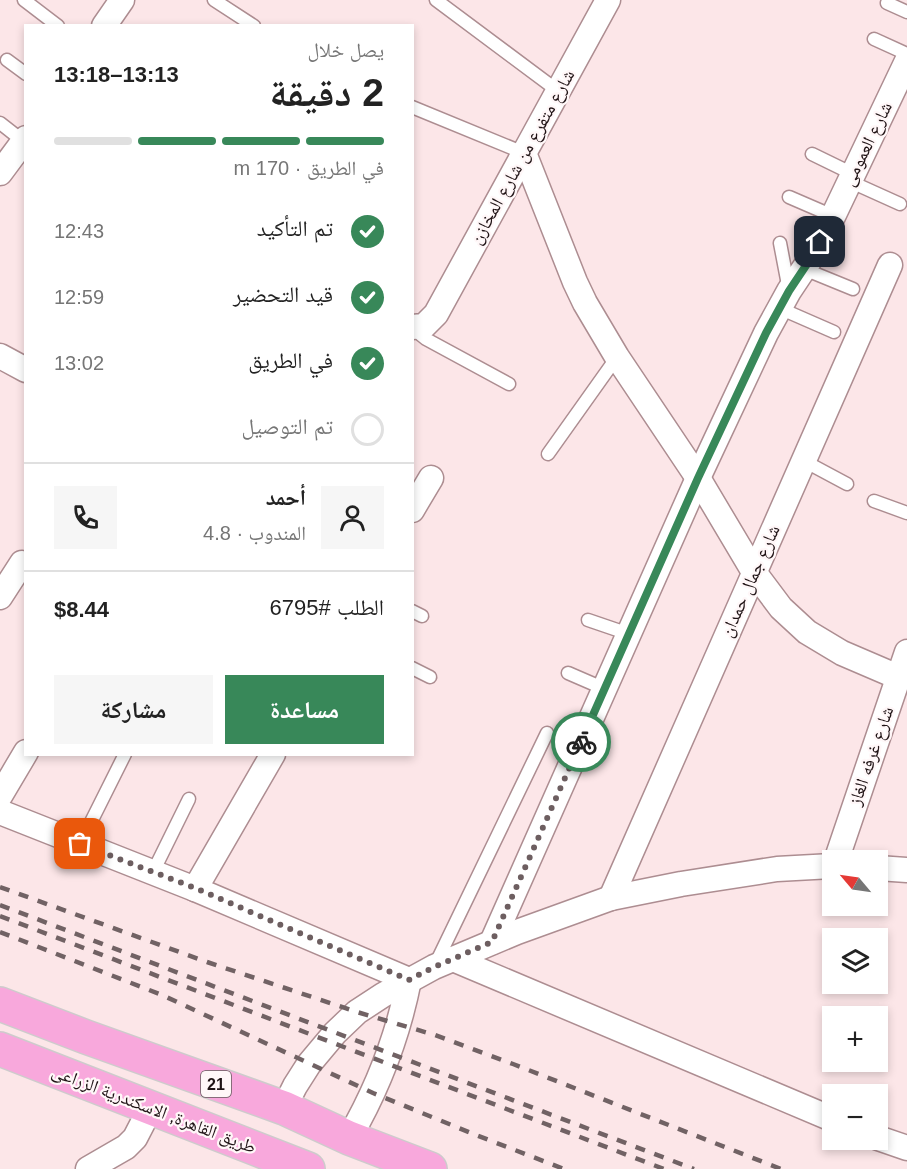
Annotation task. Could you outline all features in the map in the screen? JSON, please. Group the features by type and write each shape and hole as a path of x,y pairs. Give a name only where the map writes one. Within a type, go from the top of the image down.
{"highway":[{"name":"21","path":"0,1004 284,1108 349,1138 430,1169"},
{"name":"طريق القاهرة, الاسكندرية الزراعى","path":"0,1049 308,1169"}],"street":[{"path":"105,24 122,0"},
{"name":"شارع متفرع من شارع المخازن","path":"424,322 524,153 608,0"},
{"name":"شارع العمومى","path":"492,942 698,478 766,333 784,299 813,255 907,62"},
{"path":"0,173 24,139"},
{"path":"524,153 585,303 616,357 698,478 754,572 781,608 807,632 842,653 898,677"},
{"name":"شارع جمال حمدان","path":"611,898 890,265"},
{"path":"0,356 24,369"},
{"path":"414,507 431,478"},
{"path":"0,597 22,563"},
{"name":"شارع غرفه الغاز","path":"840,850 907,652"},
{"path":"0,796 24,755"},
{"path":"195,888 272,756"},
{"path":"0,812 195,888 409,980"},
{"path":"284,1108 309,1064 335,1032 374,1000 443,963 517,932 611,898 777,869 822,867"},
{"path":"888,869 907,870"},
{"path":"443,963 822,1115"},
{"path":"349,1138 386,1063 399,1024 409,980"},
{"path":"88,1169 126,1147 135,1138 151,1107"},
{"path":"888,1141 907,1148"}],"lane":[{"path":"24,0 55,24"},
{"path":"214,0 251,24"},
{"path":"436,0 558,91"},
{"path":"887,3 907,12"},
{"path":"874,39 907,54"},
{"path":"7,60 24,73"},
{"path":"414,108 524,153"},
{"path":"0,123 24,139"},
{"path":"812,154 900,204"},
{"path":"789,197 833,216"},
{"path":"780,243 784,299 834,332"},
{"path":"804,269 853,290"},
{"path":"424,322 421,334 423,337 509,384"},
{"path":"548,454 616,357"},
{"path":"804,461 847,484"},
{"path":"874,501 907,513"},
{"path":"588,620 629,634"},
{"path":"414,669 430,677"},
{"path":"568,673 605,689"},
{"path":"443,963 547,733"},
{"path":"80,844 124,756"},
{"path":"153,872 189,799"}],"railway":[{"path":"0,887 207,962 357,1012 435,1035 781,1169"},
{"path":"0,905 694,1169"},
{"path":"0,916 664,1169"},
{"path":"0,932 162,995 373,1093 564,1169"}],"way so far":[{"path":"80,844 195,888 409,980 492,942 581,742"}],"route":[{"path":"581,742 698,478 766,333 820,242"}]}
